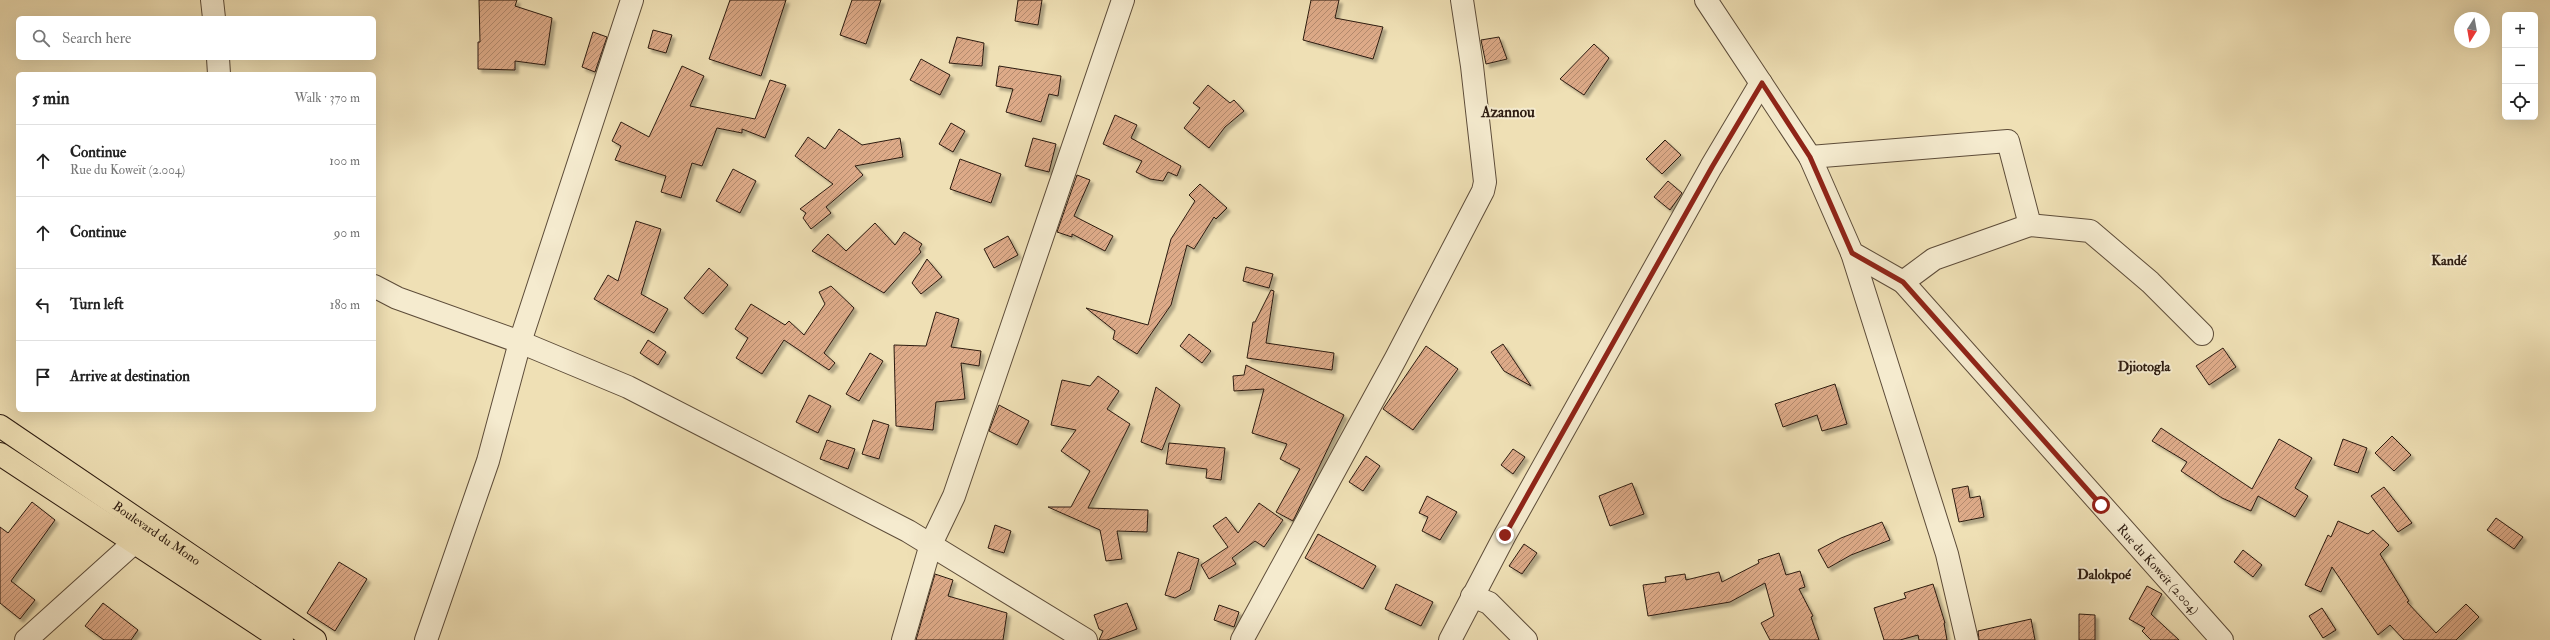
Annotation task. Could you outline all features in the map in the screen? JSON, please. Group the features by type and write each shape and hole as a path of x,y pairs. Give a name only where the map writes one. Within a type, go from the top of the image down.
{"main road":[{"name":"Boulevard du Mono","path":"0,426 314,640"},
{"name":"Boulevard du Mono","path":"0,454 282,640"}],"street":[{"path":"212,0 214,16"},
{"path":"426,640 488,461 520,342 632,0"},
{"path":"903,640 931,544 954,496 1123,0"},
{"path":"1242,640 1396,358 1483,191 1485,182 1475,88 1462,0"},
{"path":"1706,0 1810,157 1852,253 1947,554 1967,640"},
{"path":"218,60 219,72"},
{"path":"1450,640 1472,596 1712,167 1762,83"},
{"path":"1810,157 2008,141 2030,225"},
{"path":"1903,282 1934,259 2030,225 2090,231 2150,282 2202,334"},
{"name":"Rue du Koweït (2.004)","path":"1852,253 1903,282 2222,640"},
{"path":"376,287 396,298 520,342 628,387 931,544 1086,640"},
{"path":"26,640 150,528"},
{"path":"1472,596 1489,604 1526,640"}],"building":[{"path":"479,0 517,0 515,6 552,18 545,65 515,61 515,70 478,69 478,42 480,42"},
{"path":"730,0 786,0 761,76 709,59"},
{"path":"852,0 881,0 866,44 840,35"},
{"path":"1018,0 1042,0 1038,25 1015,21"},
{"path":"1311,0 1339,0 1335,18 1383,27 1373,59 1303,40"},
{"path":"653,30 672,35 666,53 648,48"},
{"path":"593,32 607,37 595,72 582,67"},
{"path":"957,37 984,43 982,66 949,63"},
{"path":"1499,37 1507,59 1486,64 1481,40"},
{"path":"1594,44 1609,58 1584,95 1560,79"},
{"path":"921,59 950,75 940,95 910,80"},
{"path":"682,66 704,76 690,106 755,119 770,80 786,85 765,138 742,129 742,133 717,128 702,166 692,163 681,198 661,192 666,176 615,160 621,146 612,141 621,122 649,137"},
{"path":"999,66 1061,76 1058,96 1049,94 1041,122 1006,112 1013,89 996,86"},
{"path":"1208,85 1230,103 1234,100 1244,111 1225,127 1209,148 1184,128 1200,108 1193,103"},
{"path":"1115,115 1137,125 1131,138 1181,166 1177,176 1168,172 1163,181 1150,179 1136,172 1142,161 1103,144"},
{"path":"951,123 965,131 953,152 939,144"},
{"path":"839,129 862,145 900,138 903,157 855,166 863,175 826,207 831,213 811,229 803,218 806,213 800,209 833,184 795,156 808,137 825,149"},
{"path":"1033,138 1056,144 1049,172 1025,166"},
{"path":"1665,140 1681,155 1662,174 1646,159"},
{"path":"960,159 1001,174 991,203 950,189"},
{"path":"733,169 756,181 740,213 716,201"},
{"path":"1077,175 1090,180 1074,216 1113,236 1105,251 1072,234 1072,237 1057,232"},
{"path":"1668,181 1682,193 1670,210 1654,197"},
{"path":"1200,184 1227,208 1216,219 1214,217 1194,249 1187,245 1171,305 1137,354 1113,339 1115,331 1086,308 1148,325 1171,239 1195,201 1189,195"},
{"path":"636,221 661,229 641,294 668,309 654,333 594,299 608,275 618,281"},
{"path":"875,223 895,245 904,232 922,244 919,249 921,252 884,293 812,251 828,234 846,251"},
{"path":"1008,236 1018,255 994,268 984,249"},
{"path":"927,259 942,277 921,294 912,283"},
{"path":"1246,267 1273,274 1269,288 1243,281"},
{"path":"709,268 728,285 703,314 684,298"},
{"path":"831,286 854,308 824,353 835,363 829,370 784,340 762,374 736,358 748,338 735,329 751,304 785,325 789,321 804,335 825,304 819,292"},
{"path":"1271,290 1274,291 1266,343 1334,353 1332,370 1247,358 1253,322 1255,322"},
{"path":"936,312 959,319 951,347 981,351 979,366 961,363 965,399 936,402 933,430 896,426 894,345 926,346"},
{"path":"1189,334 1211,351 1202,363 1180,346"},
{"path":"648,340 666,352 658,365 640,353"},
{"path":"1503,344 1531,386 1504,371 1491,352"},
{"path":"1426,346 1458,369 1413,430 1383,409"},
{"path":"2223,348 2236,367 2209,385 2196,366"},
{"path":"870,353 883,361 859,401 846,394"},
{"path":"1246,365 1344,415 1293,521 1276,512 1300,469 1280,459 1287,444 1252,433 1264,389 1234,391 1233,376 1244,375"},
{"path":"1098,376 1119,391 1107,409 1130,424 1088,508 1148,510 1147,532 1117,531 1122,559 1106,561 1100,530 1048,507 1071,507 1090,471 1061,451 1076,430 1051,425 1062,380 1090,386"},
{"path":"1835,384 1847,424 1822,431 1817,415 1783,427 1775,404"},
{"path":"1156,387 1180,405 1162,450 1141,442"},
{"path":"809,395 831,406 818,433 796,422"},
{"path":"999,405 1029,421 1017,445 989,431"},
{"path":"873,420 889,425 879,459 862,454"},
{"path":"2161,428 2252,489 2279,439 2312,458 2295,488 2308,496 2295,517 2258,496 2251,511 2222,498 2181,471 2187,462 2152,441"},
{"path":"2392,436 2411,455 2394,471 2375,453"},
{"path":"2343,439 2367,448 2358,473 2334,465"},
{"path":"827,440 855,449 848,469 820,459"},
{"path":"1169,443 1225,448 1221,480 1206,478 1207,469 1166,464"},
{"path":"1513,449 1525,457 1513,474 1501,465"},
{"path":"1366,456 1380,466 1363,491 1349,482"},
{"path":"1632,483 1644,514 1610,526 1599,496"},
{"path":"1968,486 1970,498 1980,496 1984,517 1959,522 1952,489"},
{"path":"2384,487 2412,523 2398,532 2371,496"},
{"path":"1427,496 1457,512 1440,540 1422,531 1428,517 1419,513"},
{"path":"32,502 55,520 11,581 35,600 20,619 0,603 0,527 8,533"},
{"path":"1259,503 1283,520 1264,547 1255,541 1232,558 1236,564 1209,579 1201,565 1228,547 1213,526 1226,517 1238,533"},
{"path":"2496,518 2523,537 2514,549 2487,530"},
{"path":"2338,521 2368,534 2373,530 2389,545 2380,554 2409,601 2407,602 2436,633 2466,604 2479,617 2456,640 2404,640 2390,625 2378,635 2332,567 2321,592 2305,585 2328,535 2331,537"},
{"path":"1882,522 1890,540 1851,555 1828,568 1818,550 1841,538"},
{"path":"995,525 1011,531 1004,553 988,548"},
{"path":"1318,534 1376,566 1363,589 1305,558"},
{"path":"1524,544 1537,553 1522,574 1509,566"},
{"path":"2243,550 2262,565 2253,577 2234,562"},
{"path":"1178,552 1199,559 1190,590 1175,598 1165,595"},
{"path":"1779,553 1786,575 1800,571 1805,587 1799,589 1813,616 1811,617 1819,640 1770,640 1761,623 1774,616 1765,583 1730,602 1648,616 1643,585 1666,582 1665,577 1685,574 1686,580 1719,572 1722,582 1759,563 1758,560"},
{"path":"339,562 367,579 335,631 307,613"},
{"path":"935,574 953,580 948,596 1007,613 1003,640 916,640"},
{"path":"1396,584 1433,602 1421,626 1385,609"},
{"path":"1933,584 1945,623 1947,640 1919,640 1918,635 1900,640 1884,640 1874,608 1906,598 1904,593"},
{"path":"2147,586 2162,594 2151,614 2179,640 2151,640 2142,631 2145,628 2129,619"},
{"path":"103,603 138,630 131,640 104,640 85,626"},
{"path":"1127,603 1137,629 1107,640 1099,640 1103,631 1099,629 1094,615"},
{"path":"1219,605 1239,612 1234,627 1214,620"},
{"path":"2322,608 2336,630 2323,638 2309,616"},
{"path":"2079,614 2095,615 2095,640 2079,640"},
{"path":"2031,619 2035,640 1979,640 1978,631"}],"district":[{"name":"Azannou","path":"1508,112"},
{"name":"Kandé","path":"2449,260"},
{"name":"Djiotogla","path":"2144,366"},
{"name":"Dalokpoé","path":"2104,574"}],"route":[{"path":"1505,535 1712,167 1762,83 1810,157 1852,253 1903,282 2101,505"}]}
